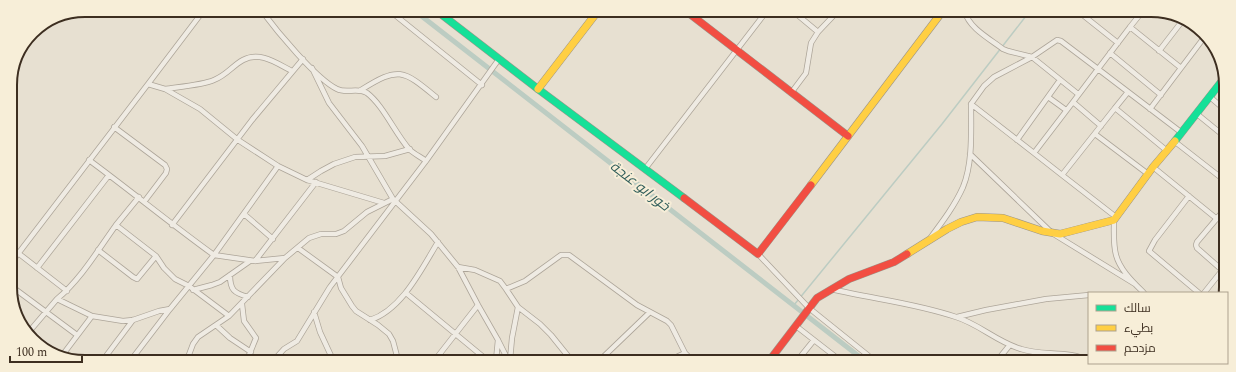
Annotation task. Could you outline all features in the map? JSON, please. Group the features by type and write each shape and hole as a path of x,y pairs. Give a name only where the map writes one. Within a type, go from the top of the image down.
{"street":[{"path":"67,291 18,253 199,17"},
{"path":"266,17 302,59 337,89 343,91 361,90 377,80 392,74 402,74 412,78 436,97"},
{"path":"397,17 482,85"},
{"path":"445,17 758,254 808,309 866,355"},
{"path":"538,89 593,17"},
{"path":"694,17 848,136"},
{"path":"645,169 762,17"},
{"path":"800,17 818,32"},
{"path":"791,93 805,75 810,47 818,32 832,17"},
{"path":"758,254 938,17"},
{"path":"967,17 972,24 1003,49 1032,57 1078,94"},
{"path":"1085,17 1118,42"},
{"path":"1034,153 1138,17"},
{"path":"1159,51 1180,24"},
{"path":"1130,27 1181,68"},
{"path":"927,243 958,197 964,185 972,134 971,104 984,86 994,77 1032,57 1055,40 1059,40 1182,133"},
{"path":"1150,109 1203,41"},
{"path":"1110,53 1161,95"},
{"path":"165,89 213,81 226,74 242,60 254,56 264,57 292,71"},
{"path":"172,225 238,140 260,109 302,59"},
{"path":"278,355 297,341 322,298 394,200 426,161 482,85 499,59"},
{"path":"312,68 329,103 362,146 394,200 424,227 458,267 506,355"},
{"path":"1016,140 1060,80"},
{"path":"148,84 165,89 200,109 238,140 278,166 307,180 384,203"},
{"path":"774,355 817,298 849,279 894,262 927,243 953,225 977,217 1003,218 1060,234 1115,218 1153,166 1182,133 1219,85"},
{"path":"361,90 372,99 410,149 426,161"},
{"path":"1062,175 1128,92"},
{"path":"1048,97 1066,110"},
{"path":"1210,97 1219,105"},
{"path":"1073,102 1101,126"},
{"path":"971,104 1115,218 1116,255 1125,272 1143,292"},
{"path":"1115,108 1166,150"},
{"path":"1197,114 1219,132"},
{"path":"114,127 165,165 167,169 166,173 144,202"},
{"path":"1095,134 1148,174"},
{"path":"1174,141 1219,176"},
{"path":"307,180 334,164 355,157 385,156 410,149"},
{"path":"970,154 1052,233 1135,284"},
{"path":"89,160 139,197 172,225 214,255 253,261 286,258"},
{"path":"135,355 214,255 278,166"},
{"path":"1153,166 1217,219"},
{"path":"37,268 109,175"},
{"path":"193,290 212,286 253,261 273,239 316,182"},
{"path":"1189,196 1155,240 1149,251 1198,292"},
{"path":"31,329 57,299 67,291 116,225 139,197"},
{"path":"189,355 192,344 198,337 229,316 286,258 310,238 316,235 336,234 344,231 367,212 384,203 394,200"},
{"path":"244,214 273,239"},
{"path":"1219,216 1196,245 1197,248 1219,266"},
{"path":"116,225 156,256 164,268 175,279 189,286 229,316"},
{"path":"370,320 385,312 406,292 438,242"},
{"path":"298,248 338,277 341,288 348,301 356,311 389,334 393,341 397,355"},
{"path":"98,250 137,279 156,256"},
{"path":"506,289 525,281 546,267 556,258 564,254 572,257 614,290 649,313 667,321 671,325 685,353 681,355"},
{"path":"458,267 468,268 486,274 500,281 518,307 540,324 567,355"},
{"path":"1205,292 1219,274"},
{"path":"230,275 230,285 232,290 239,295 248,297"},
{"path":"831,289 917,306 957,317 1009,346 1038,353 1061,355"},
{"path":"17,291 77,336"},
{"path":"406,292 481,355"},
{"path":"957,317 974,312 1046,299 1088,295"},
{"path":"57,299 92,316 123,321 133,320 150,313 170,309"},
{"path":"242,304 244,321 256,338 250,355"},
{"path":"439,355 478,305"},
{"path":"510,355 512,333 518,307"},
{"path":"314,312 320,332 331,355"},
{"path":"605,355 649,313"},
{"path":"65,352 92,316"},
{"path":"107,355 133,320"},
{"path":"216,325 230,338 251,352"},
{"path":"796,326 832,355"},
{"path":"496,355 498,340"},
{"path":"803,355 814,340"},
{"path":"1002,355 1009,346"}],"waterway":[{"name":"خور ابو عنجة","path":"423,17 857,355"},
{"path":"794,305 942,124 1025,17"}],"traffic: fast":[{"path":"445,17 684,198"},
{"path":"1175,141 1219,85"}],"traffic: slow":[{"path":"538,89 593,17"},
{"path":"811,185 938,17"},
{"path":"907,254 947,229 961,222 977,217 1003,218 1042,231 1060,234 1114,220 1153,167 1175,141"}],"traffic: jam":[{"path":"694,17 848,136"},
{"path":"684,198 758,254 811,185"},
{"path":"774,355 817,298 849,279 894,262 907,254"}]}
